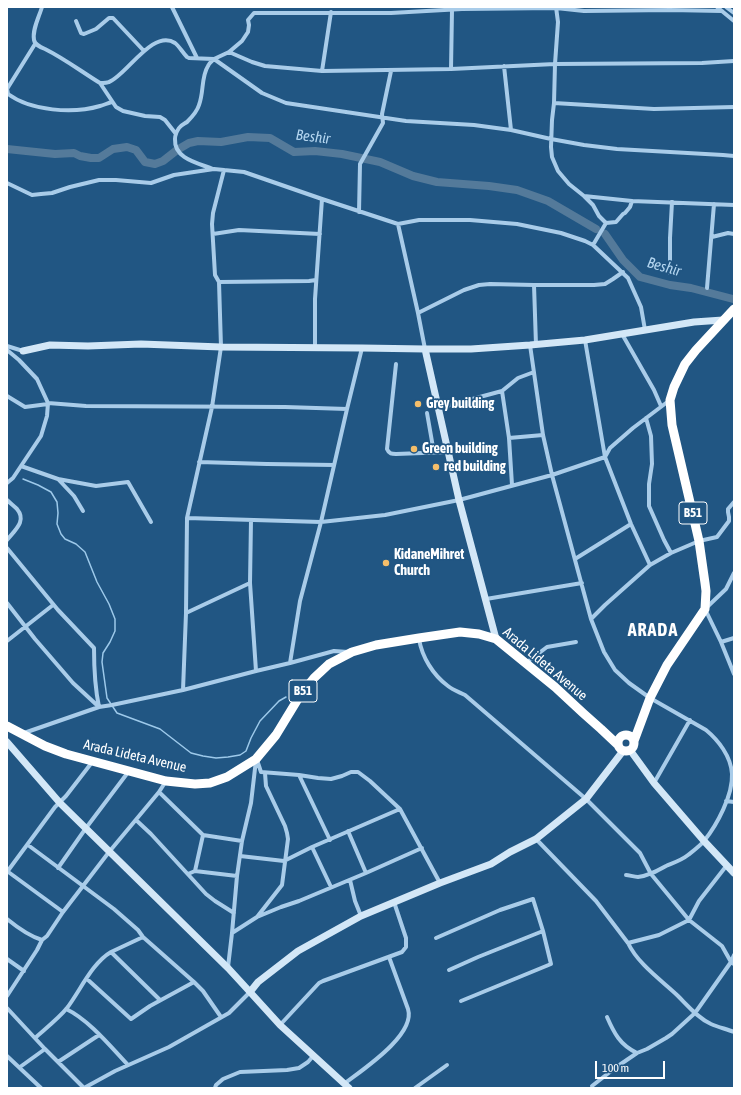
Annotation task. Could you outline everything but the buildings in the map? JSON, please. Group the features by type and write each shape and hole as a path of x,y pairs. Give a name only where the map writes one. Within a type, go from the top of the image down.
{"highway":[{"name":"B51","path":"705,609 706,587 699,541 672,425 670,400 674,387 685,364 733,309"},
{"path":"641,722 619,738 617,742 626,747 641,722 650,698 667,665 705,609"},
{"name":"Arada Lideta Avenue","path":"7,726 45,746 93,761 166,780 195,784 210,783 227,777 256,759 276,735 301,694 314,678 329,664 352,652 376,645 460,632 479,634 496,639 556,687 601,729 626,747 630,736 601,729"}],"main road":[{"path":"23,350 50,345 88,346 141,344 221,347 471,349 585,340 694,322 724,320"},
{"path":"425,349 459,500 496,639"},
{"path":"7,742 60,803 228,968 280,1025 347,1086"},
{"path":"250,992 258,982 298,951 361,916 440,883 491,864 510,852 536,839 586,799 626,747 654,783 734,873"}],"street":[{"path":"42,7 34,30 34,39 36,44 58,55 100,83 116,107 123,111 145,116 160,117 165,120 176,134"},
{"path":"172,7 198,58"},
{"path":"391,7 391,13"},
{"path":"717,7 734,21"},
{"path":"726,7 734,13"},
{"path":"100,83 109,82 115,78 137,56 161,40 167,40 175,43 187,57 191,58 214,58 229,52 242,41 248,32 248,20 254,13 391,13 452,10 462,8 556,8 584,11 722,11"},
{"path":"556,8 558,22 551,139 554,164 569,184 593,205 598,216 606,223 616,222 623,214 625,214 632,201"},
{"path":"451,69 452,10"},
{"path":"322,71 331,12"},
{"path":"76,21 81,33 84,34 96,29 109,18 112,18 144,51"},
{"path":"36,44 7,89 8,94 15,100 31,105 55,109 76,110 100,106 112,102"},
{"path":"229,52 265,66 322,71 451,69 555,64 702,63 734,61"},
{"path":"214,58 262,93 286,103 382,118 474,125 511,130 551,139 617,149 734,156"},
{"path":"214,58 208,66 203,82 202,96 199,105 195,113 180,127 176,134 175,144 177,150 187,160 214,169 244,172 398,224 419,220 470,220 517,224 561,233 585,241 593,245 628,278 641,307 645,330"},
{"path":"504,66 511,130"},
{"path":"359,212 360,164 383,122 382,118 391,70"},
{"path":"554,103 654,110 734,108"},
{"path":"7,184 32,195 52,193 99,180 151,183 174,175 214,169"},
{"path":"183,690 186,613 187,518 212,407 221,347 219,282 215,275 212,224 213,213 224,170"},
{"path":"584,196 632,201 734,205"},
{"path":"315,347 315,300 322,199"},
{"path":"670,273 672,202"},
{"path":"707,288 714,204"},
{"path":"593,245 606,223"},
{"path":"398,224 425,349"},
{"path":"213,234 239,230 320,234"},
{"path":"712,237 728,233 734,234"},
{"path":"418,313 464,290 479,285 594,285 605,284 623,272"},
{"path":"219,282 316,280"},
{"path":"534,286 534,372 543,434 552,475 582,583 590,619 604,652 615,670 650,698 706,730 722,746 729,760 733,773 726,801 717,821 704,841 687,856 651,874 638,877 626,875"},
{"path":"622,334 654,390 661,406"},
{"path":"585,340 605,456 631,524 650,565"},
{"path":"7,346 23,350"},
{"path":"290,663 300,601 321,522 362,348"},
{"path":"7,350 37,379 48,404 47,416 40,436 13,478 7,483"},
{"path":"396,364 387,449 390,453 396,454 449,452"},
{"path":"439,408 502,390 518,378 534,372"},
{"path":"502,390 509,438 512,485"},
{"path":"7,396 25,407 48,404 86,406 285,407 347,409"},
{"path":"187,518 321,522 385,515 459,500 552,475 605,456 610,448 633,428 670,400"},
{"path":"426,413 434,453"},
{"path":"646,418 651,436 652,464 649,484 649,506 671,554"},
{"path":"509,438 543,434"},
{"path":"200,462 334,464"},
{"path":"21,466 58,479 96,486 128,482 151,522"},
{"path":"58,479 74,496 83,511"},
{"path":"7,500 21,515 21,520 17,529 7,540"},
{"path":"590,619 650,565 699,541 714,538 720,534 729,521 728,509 734,502"},
{"path":"251,520 250,583 256,671"},
{"path":"575,559 631,524"},
{"path":"7,548 53,605 94,648 96,688 99,707"},
{"path":"734,573 726,589 705,609 734,674"},
{"path":"186,613 250,583"},
{"path":"486,599 582,583"},
{"path":"7,603 73,683 99,707"},
{"path":"7,641 53,605"},
{"path":"419,638 420,647 430,668 448,687 465,695 586,799 640,853 651,874 689,920 722,946 733,963"},
{"path":"721,642 734,638"},
{"path":"526,663 546,647 576,642"},
{"path":"20,734 99,707 112,706 183,690 290,663 334,650 352,652"},
{"path":"654,783 690,720"},
{"path":"256,759 261,772 331,779 351,772 358,772 400,809 440,883"},
{"path":"228,968 237,876 242,841 251,803 256,759"},
{"path":"63,912 7,871 55,807 60,803 93,761"},
{"path":"58,868 129,771"},
{"path":"257,917 282,885 288,839 287,833 266,786 265,772"},
{"path":"299,775 330,840"},
{"path":"7,996 42,940 47,936 63,912 109,852 159,792 166,780"},
{"path":"159,792 203,835 242,841"},
{"path":"726,801 734,802"},
{"path":"240,856 284,861 312,847 400,809"},
{"path":"136,820 152,834 206,894 234,913"},
{"path":"348,831 366,873"},
{"path":"195,871 203,835"},
{"path":"536,839 596,901 644,965 695,1013 710,1024 734,1032"},
{"path":"28,845 138,930 143,937 203,991 221,1017"},
{"path":"312,847 331,887"},
{"path":"232,933 257,917 350,880 422,848"},
{"path":"628,942 660,935 689,920 699,901 727,865"},
{"path":"188,874 195,871 237,876"},
{"path":"350,880 355,901 361,916"},
{"path":"436,938 472,921 533,899 551,964 461,1001"},
{"path":"280,1025 319,983 402,952 406,947 406,938 394,902"},
{"path":"7,919 32,937 42,940"},
{"path":"449,970 543,932"},
{"path":"35,1038 66,1009 87,979 106,956 111,952 143,937"},
{"path":"111,952 160,1000"},
{"path":"592,1086 636,1053 647,1049 672,1034 695,1013 733,963 734,955"},
{"path":"347,1086 399,1038 410,1017 389,957"},
{"path":"7,959 24,971"},
{"path":"87,979 131,1019 160,1000 194,982"},
{"path":"7,1008 84,1088 128,1065 169,1047 229,1013 250,992"},
{"path":"66,1009 76,1013 128,1065"},
{"path":"607,1017 615,1034 628,1049 636,1053"},
{"path":"729,1030 734,1028"},
{"path":"58,1062 98,1035"},
{"path":"20,1068 45,1049"},
{"path":"7,1056 41,1088"},
{"path":"215,1088 216,1085 223,1079 240,1072 299,1068 314,1056"},
{"path":"415,1088 447,1065"}],"waterway":[{"name":"Beshir","path":"7,149 55,154 74,153 80,156 99,158 113,149 127,147 136,150 145,162 155,164 163,161 189,143 198,141 221,142 248,137 270,138 294,152 315,151 342,154 380,162 413,176 437,182 517,190 548,201 596,229"},
{"name":"Beshir","path":"605,234 623,260 640,277 733,299"},
{"path":"23,479 51,492 57,502 57,524 61,534 65,539 76,544 85,552 97,582 109,604 115,619 115,631 103,653 102,662 107,698 117,713 160,729 191,753 216,758 228,757 240,755 246,751 260,721 279,701 286,697"}],"place":[{"name":"Grey building","path":"418,404"},
{"name":"Green building","path":"414,449"},
{"name":"red building","path":"436,467"},
{"name":"KidaneMihret Church","path":"386,563"}],"district":[{"name":"ARADA","path":"653,630"}]}
